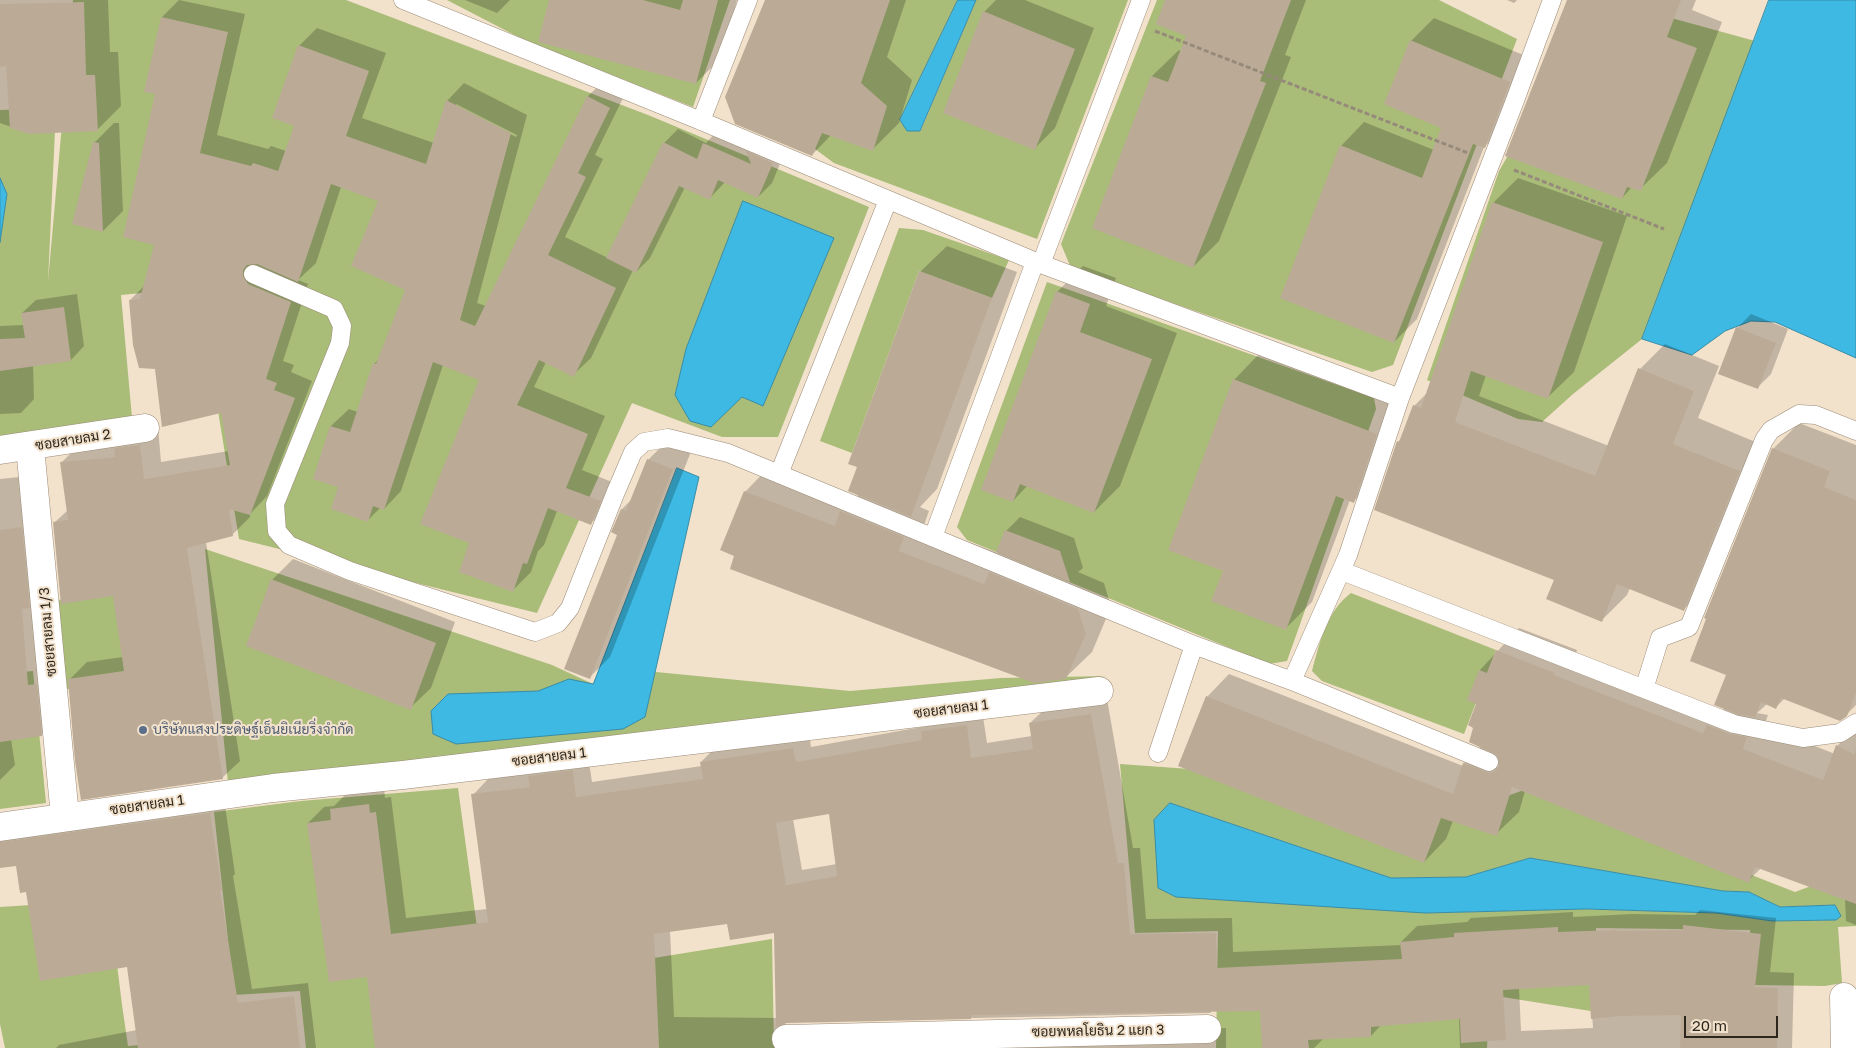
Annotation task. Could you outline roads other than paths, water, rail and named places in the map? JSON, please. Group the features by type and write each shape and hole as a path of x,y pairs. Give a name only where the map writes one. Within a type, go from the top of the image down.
{"street":[{"name":"ซอยสายลม 2","path":"0,450 30,447 145,428"},
{"name":"ซอยสายลม 1/3","path":"30,447 65,817"},
{"name":"ซอยสายลม 1","path":"0,827 273,788 403,775 1099,691"},
{"path":"1844,997 1845,1048"},
{"name":"ซอยพหลโยธิน 2 แยก 3","path":"786,1038 988,1041 1208,1030"}],"lane":[{"path":"403,0 702,121 1038,263 1400,398"},
{"path":"702,121 748,0"},
{"path":"933,537 1141,0"},
{"path":"1292,681 1342,571 1400,398 1492,162 1552,0"},
{"path":"779,474 888,200"},
{"path":"253,274 334,309 342,326 340,343 275,504 277,531 289,545 350,571 535,632 558,623 570,608 634,452 644,442 668,438 728,453 1194,645 1292,681 1489,762"},
{"path":"1644,689 1660,638 1688,627 1764,440 1772,430 1799,414 1816,415 1856,430"},
{"path":"1342,571 1734,724 1803,738 1840,732 1856,723"},
{"path":"1158,753 1194,645"}],"water":[{"path":"958,0 976,0 920,131 907,131 900,120"},
{"path":"1769,0 1856,0 1856,358 1775,322 1751,321 1725,331 1692,355 1642,339"},
{"path":"0,178 7,194 0,242"},
{"path":"743,201 834,238 763,406 742,397 711,427 690,421 675,395 686,349"},
{"path":"677,468 699,477 645,717 623,729 456,744 433,734 431,711 448,694 538,691 569,679 593,684"},
{"path":"1170,803 1391,878 1466,877 1530,858 1723,891 1749,892 1780,907 1835,905 1841,916 1836,920 1772,921 1716,913 1587,909 1425,913 1176,897 1158,888 1154,820"}],"place":[{"name":"บริษัทแสงประดิษฐ์เอ็นยิเนียริ่งจำกัด","path":"143,730"}]}
